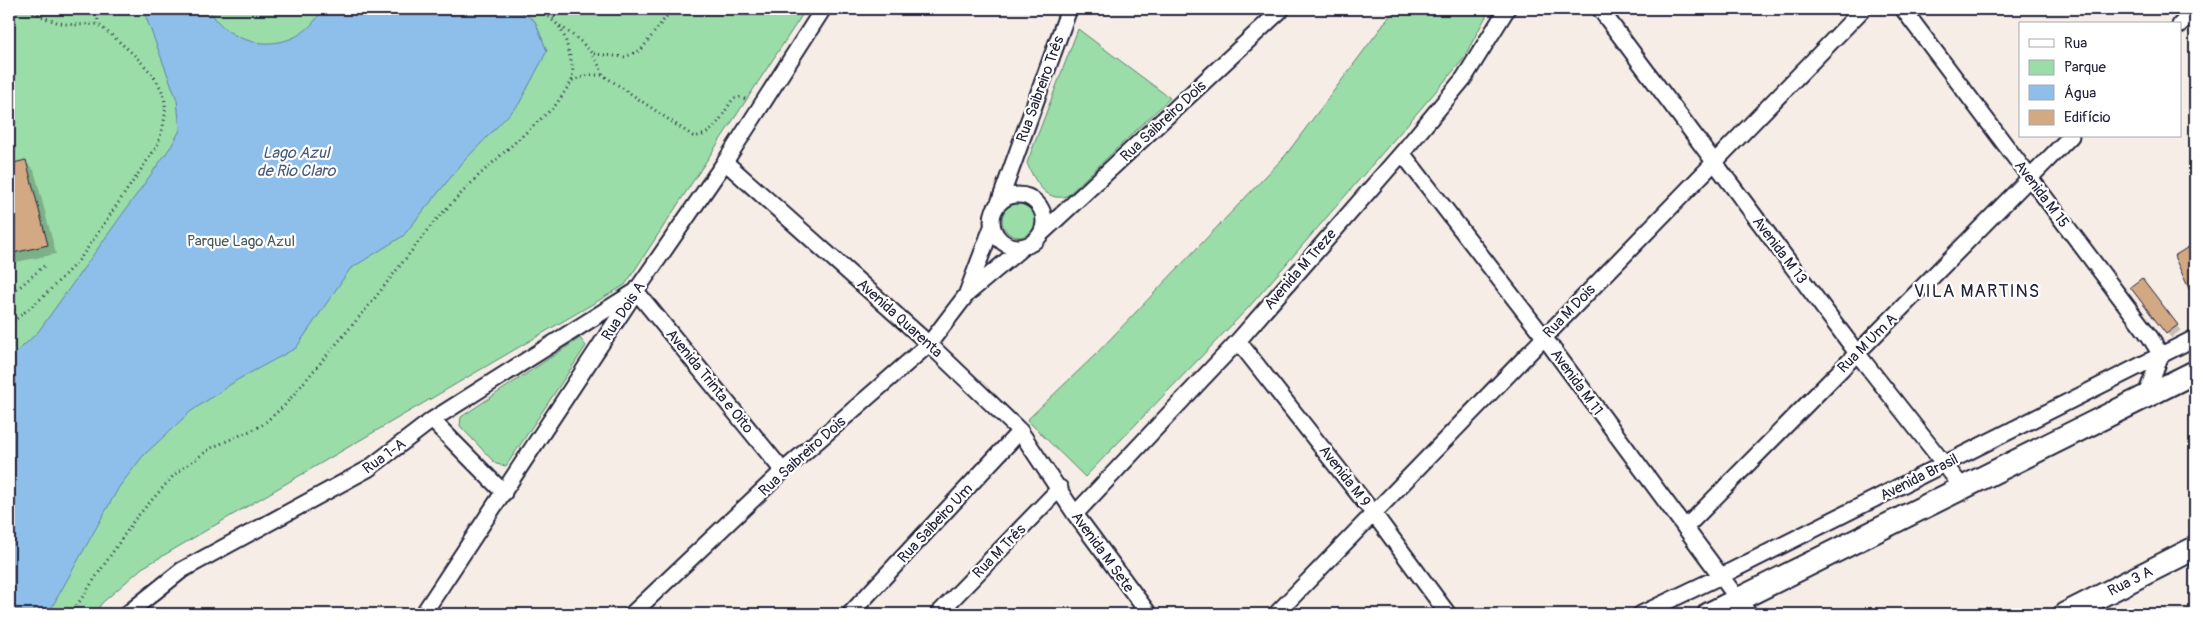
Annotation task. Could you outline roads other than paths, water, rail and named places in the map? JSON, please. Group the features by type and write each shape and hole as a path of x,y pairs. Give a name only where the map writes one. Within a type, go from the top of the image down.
{"main road":[{"name":"Avenida Brasil","path":"1709,614 1744,607 1963,488 2195,372"},
{"name":"Rua 3 A","path":"2065,614 2195,548"}],"street":[{"name":"Rua Dois A","path":"423,614 636,290 725,162 823,9"},
{"name":"Rua Saibreiro Três","path":"999,203 1070,9"},
{"name":"Rua Saibreiro Dois","path":"1043,232 1282,9"},
{"name":"Avenida M Treze","path":"1075,514 1238,340 1402,153 1464,78 1507,9"},
{"name":"Avenida M 13","path":"1600,9 1858,353 1943,465 1963,488"},
{"name":"Rua M Dois","path":"1276,614 1863,9"},
{"name":"Avenida M 15","path":"1904,9 2150,337 2161,355"},
{"path":"2182,23 2195,10"},
{"name":"Rua M Um A","path":"1684,528 2069,138"},
{"name":"Avenida M 11","path":"1402,153 1544,336 1744,607"},
{"name":"Avenida Quarenta","path":"725,162 929,344 1020,432 1060,488"},
{"name":"Rua Saibreiro Três","path":"1011,169 1015,195"},
{"path":"1015,195 1032,199 1039,206 1043,214 1043,232 1038,239 1023,247 1007,246 1001,241 992,227 994,210 999,203 1015,195"},
{"name":"Rua Saibreiro Dois","path":"967,294 992,227"},
{"name":"Rua Saibreiro Dois","path":"632,614 783,471 929,344 967,294 1023,247"},
{"name":"Rua 1-A","path":"127,614 182,570 368,469 432,420 636,290"},
{"name":"Avenida Trinta e Oito","path":"636,290 783,471"},
{"name":"Avenida Brasil","path":"1641,614 1721,576 2195,338"},
{"name":"Avenida M 9","path":"1238,340 1374,514 1448,614"},
{"path":"2145,397 2161,355"},
{"path":"432,420 504,493"},
{"name":"Rua Saibeiro Um","path":"850,614 1020,432"},
{"name":"Avenida M Sete","path":"1060,488 1075,514 1149,614"},
{"name":"Rua M Três","path":"938,614 1060,488"}],"water":[{"name":"Lago Azul de Rio Claro","path":"143,9 209,9 220,24 233,34 249,41 266,43 283,41 298,35 312,24 322,9 517,9 535,21 547,51 519,104 464,161 403,236 350,269 296,348 237,380 190,412 143,456 119,487 48,614 9,614 9,359 38,332 172,145 180,130 177,100"}],"district":[{"name":"VILA MARTINS","path":"1977,291"}],"park label":[{"name":"Parque Lago Azul","path":"241,241"}]}
